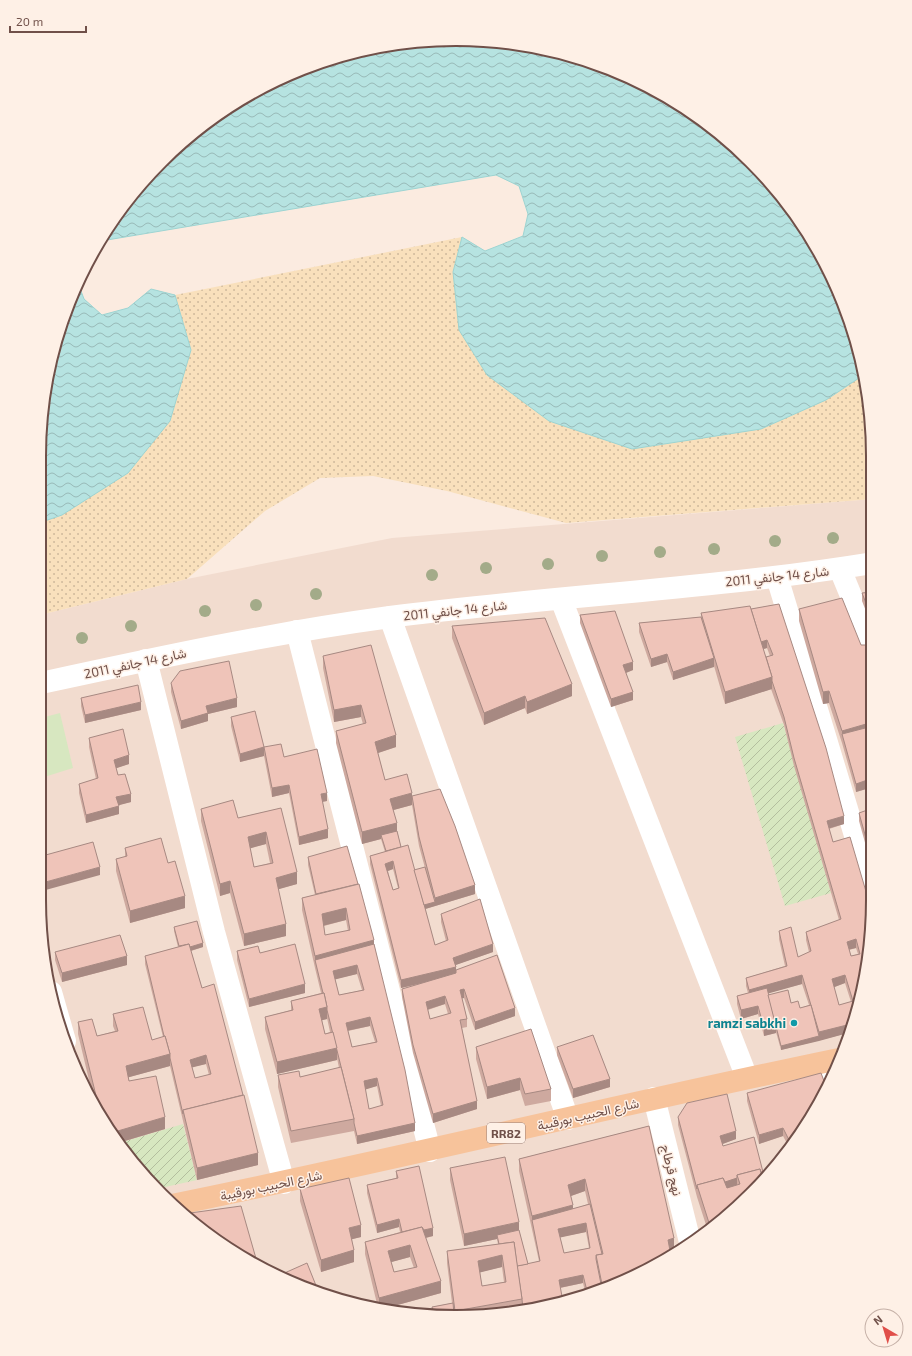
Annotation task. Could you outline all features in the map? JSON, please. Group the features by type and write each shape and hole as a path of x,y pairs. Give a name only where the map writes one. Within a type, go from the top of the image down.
{"main road":[{"name":"شارع الحبيب بورقيبة","path":"181,1203 430,1150 654,1098 830,1061"}],"street":[{"name":"شارع 14 جانفي 2011","path":"46,682 146,660 297,631 390,617 777,576 840,569 866,564"},
{"path":"840,569 866,632"},
{"path":"777,576 866,872"},
{"path":"561,599 747,1078"},
{"path":"390,617 568,1119"},
{"path":"297,631 430,1150"},
{"path":"146,660 214,932 284,1182"},
{"name":"نهج قرطاج","path":"654,1098 689,1237"}],"shaded area":[{"path":"866,500 865,927 858,980 852,1006 835,1057 811,1105 781,1150 746,1190 706,1225 661,1255 613,1279 562,1296 536,1302 483,1309 456,1310 429,1309 376,1302 350,1296 299,1279 275,1268 228,1241 206,1225 166,1190 131,1150 115,1128 88,1081 77,1057 60,1006 54,980 47,927 46,900 46,614 187,579 392,538"}],"green space":[{"path":"60,713 73,768 46,776 46,717"},
{"path":"783,723 831,893 785,906 735,737"},
{"path":"183,1124 197,1180 164,1187 125,1141"}],"sand":[{"path":"462,237 453,272 826,400 858,378 865,429 866,500 566,523 447,491 373,476 320,478 265,511 187,579 46,614 46,521 62,515 191,350 175,295"}],"water":[{"path":"429,47 483,47 536,54 588,68 637,88 684,115 706,131 746,166 781,206 797,228 824,275 844,324 858,378 826,400 761,429 632,449 549,421 487,375 459,330 453,272 462,237 485,251 523,236 528,214 519,186 496,175 108,240 131,206 148,186 166,166 186,148 228,115 275,88 299,77 350,60 376,54"},
{"path":"151,289 175,295 191,350 170,421 128,473 62,515 46,521 47,429 54,376 60,350 81,291 84,299 102,315 128,308"}],"building":[{"path":"862,593 866,593 866,603"},
{"path":"842,598 861,645 866,645 866,724 842,731 829,691 823,692 799,609"},
{"path":"779,604 826,748 844,816 827,821 833,842 850,837 866,892 865,927 862,954 858,980 852,1006 846,1025 819,1032 802,975 749,990 746,978 787,966 779,931 791,927 798,957 811,951 806,932 841,919 794,758 784,717 772,681 766,657 773,655 767,640 761,642 751,609","holes":["856,939 860,954 851,956 847,942","845,975 853,1001 839,1005 832,979"]},
{"path":"750,606 772,677 725,692 701,613"},
{"path":"615,611 633,662 623,665 633,692 611,699 580,615"},
{"path":"701,617 714,658 673,672 667,654 651,659 639,623"},
{"path":"545,618 572,684 527,702 525,696 484,713 452,626"},
{"path":"371,645 396,735 375,742 385,780 407,774 412,793 390,799 397,823 362,832 336,731 366,723 361,705 334,710 323,656"},
{"path":"229,661 237,698 206,706 208,713 181,721 171,683 180,671"},
{"path":"138,685 141,702 85,715 81,698"},
{"path":"255,711 264,747 240,754 231,717"},
{"path":"866,728 866,780 856,784 842,734"},
{"path":"123,729 129,755 114,760 118,775 125,774 131,794 116,797 119,806 86,815 79,784 98,778 89,738"},
{"path":"281,744 284,757 317,749 327,793 321,794 328,829 299,837 289,785 272,788 264,747"},
{"path":"440,789 455,826 475,885 435,898 419,837 412,796"},
{"path":"233,800 238,818 281,808 297,872 276,878 286,924 244,934 230,881 220,884 201,809","holes":["266,832 273,863 254,867 248,837"]},
{"path":"866,810 866,838 859,813"},
{"path":"397,831 401,847 386,851 381,835"},
{"path":"161,838 168,863 175,861 185,896 130,911 116,859 127,856 125,848"},
{"path":"93,842 100,867 46,882 46,855"},
{"path":"408,845 435,945 448,940 441,914 480,899 493,944 453,958 456,967 401,980 370,856","holes":["393,861 399,888 393,890 385,864"]},
{"path":"347,846 358,884 316,894 308,857"},
{"path":"425,867 435,902 424,905 414,870"},
{"path":"359,884 374,940 315,956 302,898","holes":["346,908 350,930 325,935 322,914"]},
{"path":"197,921 203,943 190,947 189,944 179,946 174,927"},
{"path":"120,935 127,956 62,973 55,952"},
{"path":"189,944 202,988 214,984 243,1095 183,1110 183,1114 170,1054 164,1036 145,956","holes":["206,1055 211,1074 195,1078 190,1060"]},
{"path":"295,944 305,984 249,999 237,951 258,946 260,953"},
{"path":"374,944 405,1070 415,1123 357,1136 315,960","holes":["357,965 364,990 339,995 333,971","370,1017 377,1042 352,1047 346,1023","377,1078 383,1105 369,1109 364,1081"]},
{"path":"497,955 515,1008 475,1022 464,989 460,990 467,1019 460,1020 477,1101 433,1114 413,1045 402,989 456,973 456,970","holes":["445,996 451,1013 430,1019 426,1002"]},
{"path":"767,988 776,1025 764,1028 758,1006 741,1010 737,996"},
{"name":"ramzi sabkhi","path":"788,990 791,1003 798,1001 800,1008 811,1005 819,1036 781,1046 768,995"},
{"path":"324,993 327,1007 319,1009 325,1034 333,1032 337,1048 277,1062 265,1017 293,1010 291,1001"},
{"path":"143,1007 152,1040 165,1036 170,1054 126,1066 129,1081 156,1076 165,1117 117,1131 96,1096 78,1022 92,1019 97,1036 118,1031 113,1014"},
{"path":"531,1029 551,1089 525,1094 520,1078 487,1087 476,1047"},
{"path":"593,1035 610,1079 573,1089 557,1047"},
{"path":"341,1067 354,1119 291,1131 278,1075 299,1071 300,1077"},
{"path":"821,1073 824,1081 811,1105 789,1139 783,1128 759,1135 747,1093"},
{"path":"727,1094 736,1131 720,1136 723,1146 754,1137 762,1172 760,1169 737,1175 737,1178 725,1182 723,1178 697,1185 697,1189 678,1117 687,1103"},
{"path":"244,1095 258,1153 197,1168 183,1110"},
{"path":"649,1126 674,1238 668,1240 670,1250 637,1268 602,1283 596,1255 603,1254 585,1179 568,1185 573,1205 532,1216 519,1159"},
{"path":"505,1157 519,1222 464,1234 450,1168"},
{"path":"419,1166 433,1228 424,1230 422,1227 402,1232 399,1219 377,1225 367,1185 398,1178 396,1171"},
{"path":"760,1169 761,1173 746,1190 709,1223 697,1185 723,1178 727,1188 740,1184 737,1175"},
{"path":"349,1178 361,1225 349,1228 354,1250 321,1260 300,1189"},
{"path":"590,1204 602,1254 596,1255 601,1283 586,1288 583,1275 559,1280 562,1296 522,1304 517,1266 540,1261 532,1220","holes":["586,1223 590,1248 564,1253 558,1229"]},
{"path":"241,1206 256,1258 228,1241 192,1213"},
{"path":"422,1227 441,1281 379,1298 365,1242","holes":["410,1245 417,1267 394,1272 388,1251"]},
{"path":"519,1230 528,1264 517,1266 514,1242 499,1244 497,1235"},
{"path":"514,1242 522,1299 455,1310 447,1251","holes":["502,1255 506,1282 482,1286 478,1261"]},
{"path":"307,1263 316,1285 299,1279 285,1273"},
{"path":"453,1303 454,1310 432,1309 432,1307"}],"place":[{"name":"ramzi sabkhi","path":"794,1023"}]}
